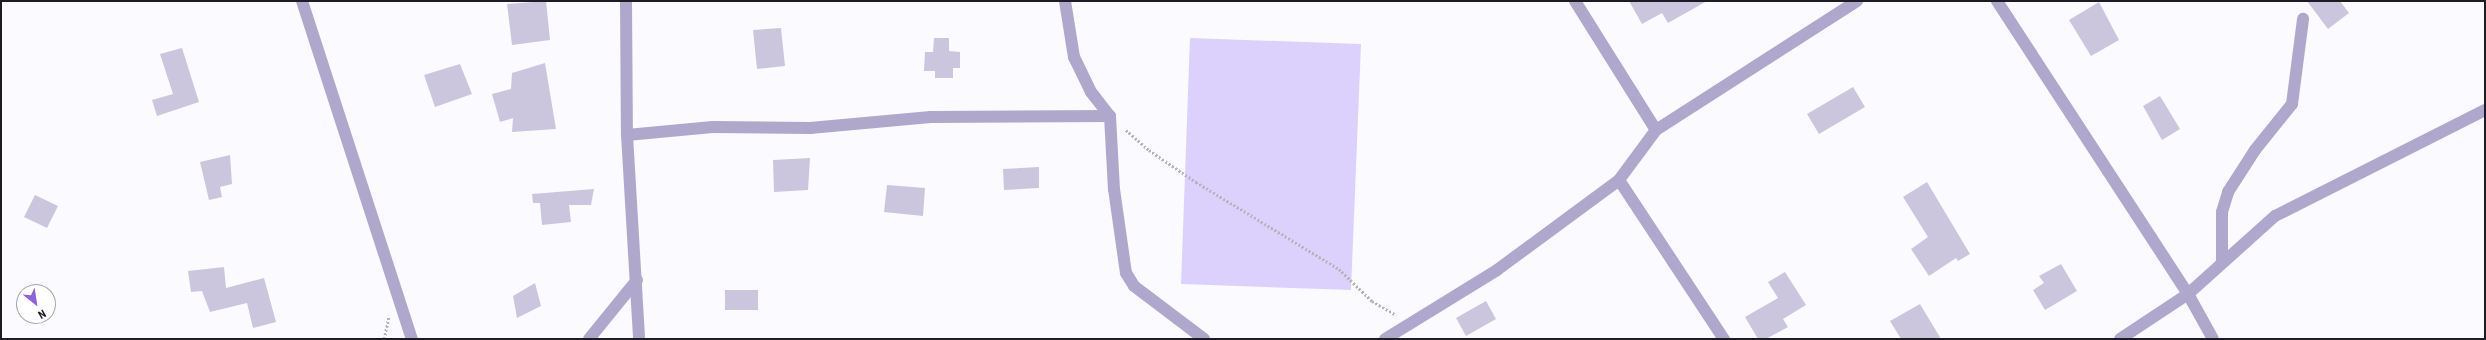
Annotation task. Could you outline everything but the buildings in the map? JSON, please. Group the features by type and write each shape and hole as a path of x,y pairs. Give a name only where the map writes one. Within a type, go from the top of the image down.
{"street":[{"path":"302,1 412,339"},
{"path":"626,1 627,135 640,339"},
{"path":"1065,1 1074,57 1091,92 1110,116 1114,189 1126,273 1134,286 1204,339"},
{"path":"1575,1 1656,130"},
{"path":"1385,339 1497,270 1619,180 1656,130 1857,1"},
{"path":"1997,1 2188,294 2213,339"},
{"path":"2222,262 2222,212 2228,192 2255,150 2292,104 2303,19"},
{"path":"2120,339 2188,294 2275,216 2485,110"},
{"path":"627,135 713,127 810,128 931,117 1110,116"},
{"path":"1619,180 1724,339"},
{"path":"589,339 637,280"}],"path":[{"path":"1110,116 1149,150 1339,269 1372,301 1410,323"}],"shaded area":[{"path":"1190,38 1361,44 1351,290 1181,284"}]}
